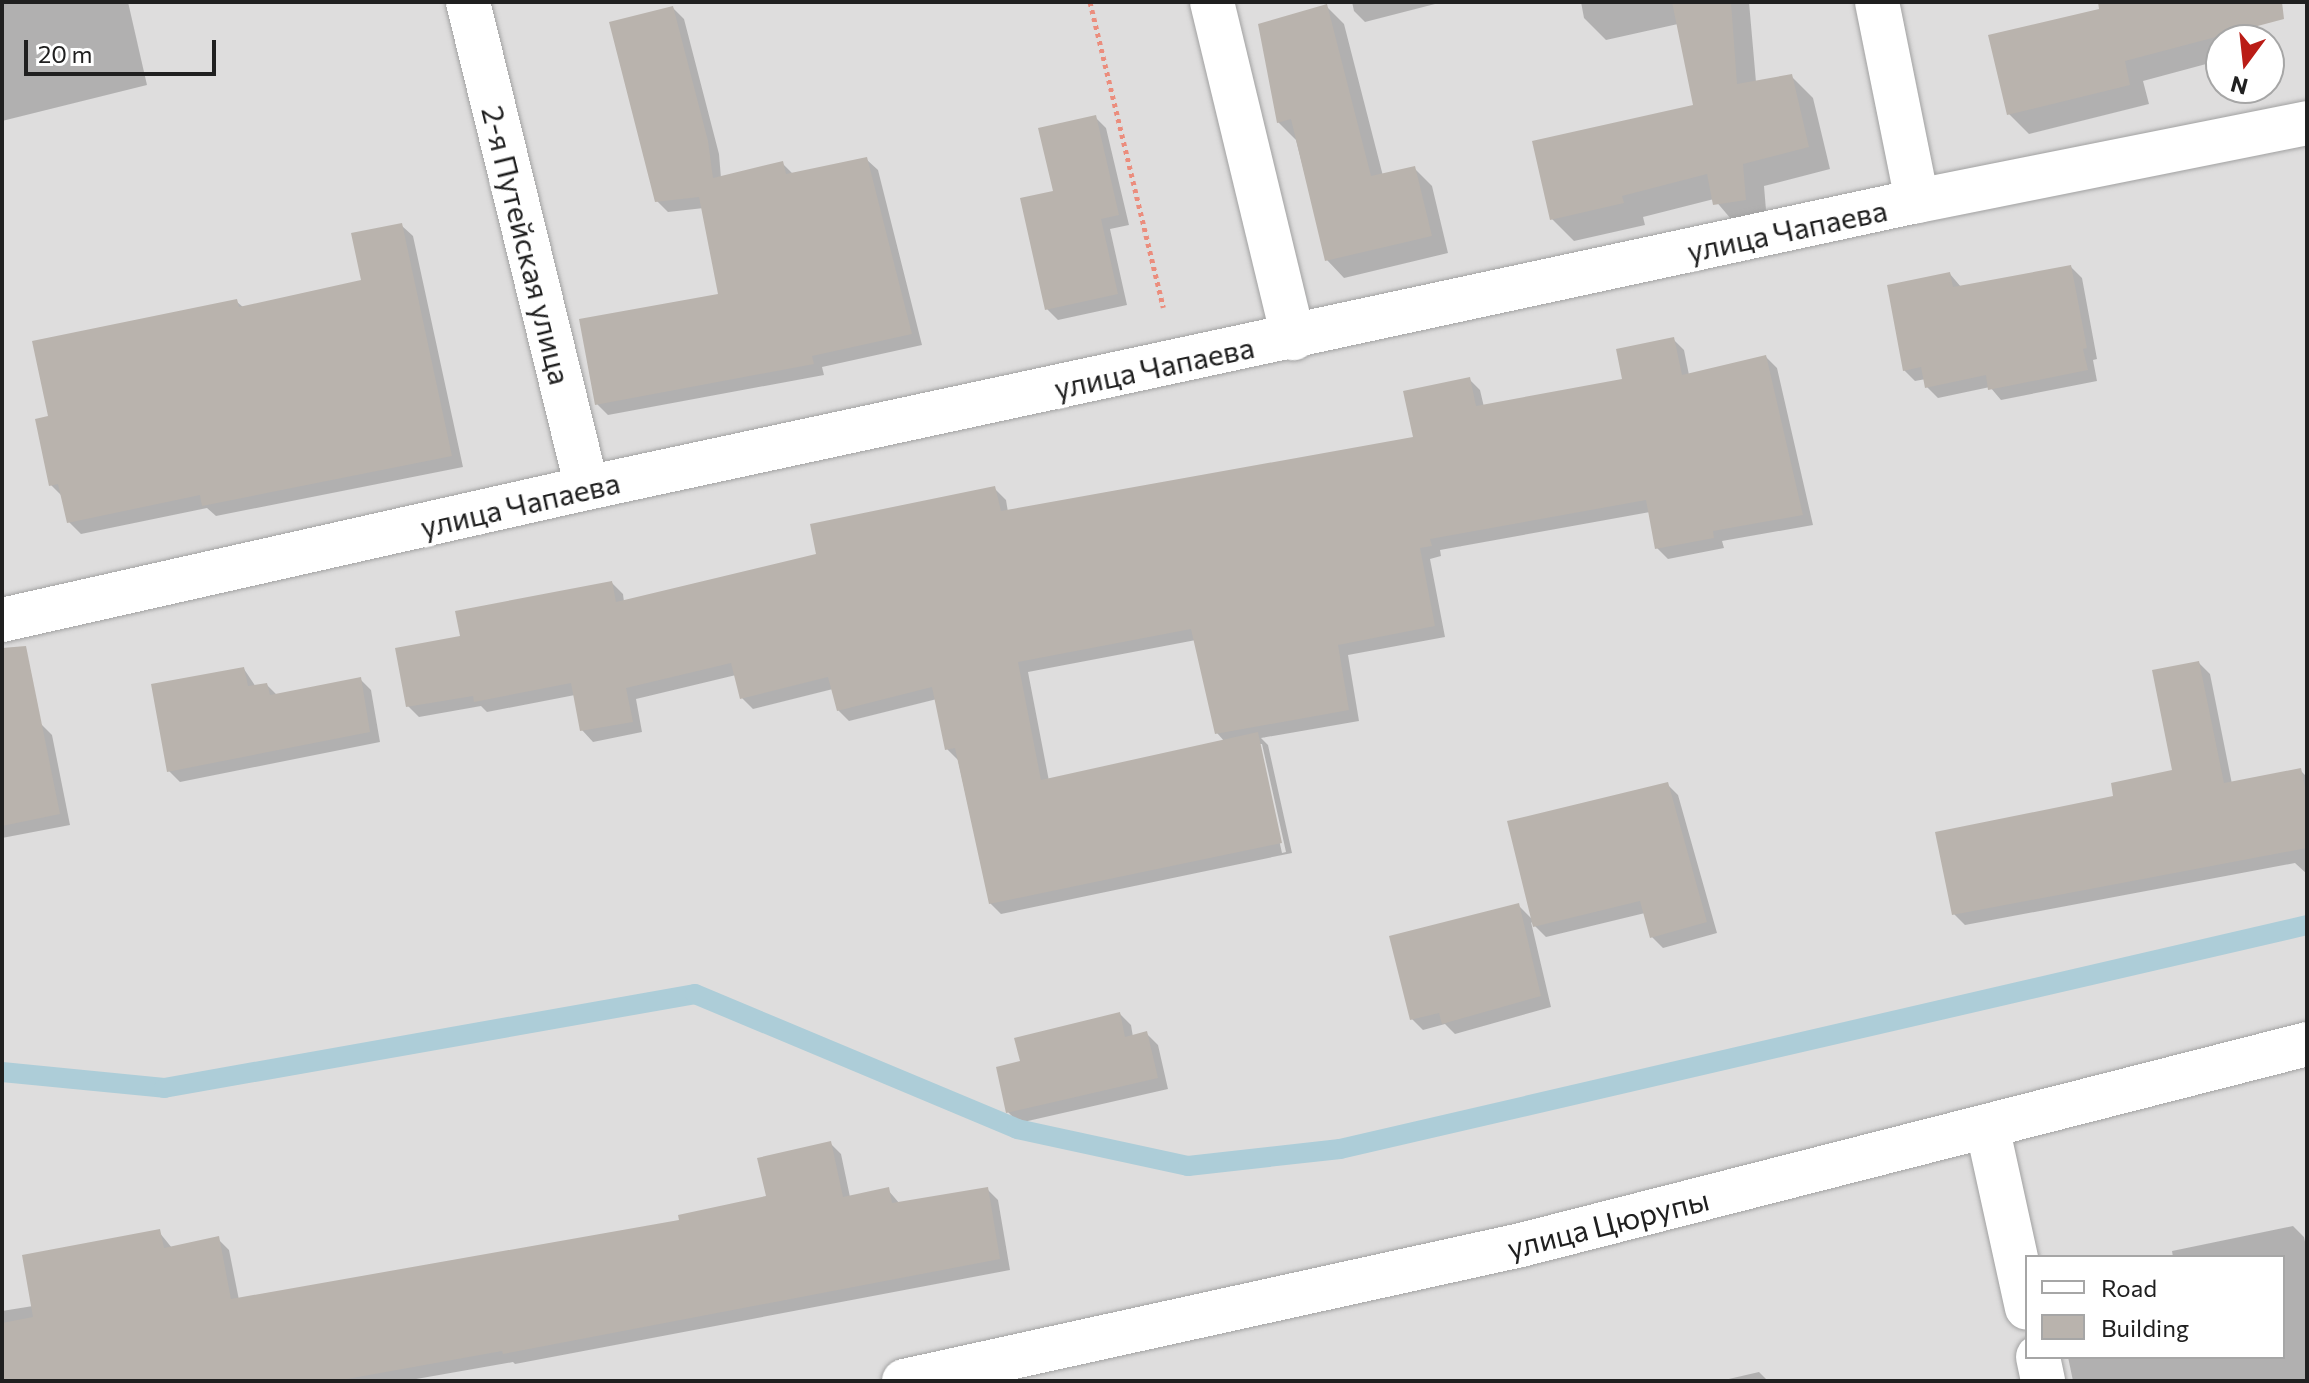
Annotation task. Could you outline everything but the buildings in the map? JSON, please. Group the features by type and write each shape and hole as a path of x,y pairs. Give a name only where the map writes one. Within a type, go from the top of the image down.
{"street":[{"name":"2-я Путейская улица","path":"468,2 587,488"},
{"path":"1212,2 1293,338"},
{"path":"1877,2 1917,201"},
{"name":"улица Чапаева","path":"2,620 587,488 1917,201 2307,123"},
{"name":"улица Цюрупы","path":"904,1381 1521,1245 2307,1044"},
{"path":"1987,1126 2025,1299"},
{"path":"2038,1359 2043,1381"}],"path":[{"path":"1090,2 1177,363"}],"shaded area":[{"path":"2,2 2307,2 2307,1381 2,1381"}],"waterway":[{"path":"2,1072 164,1088 695,994 1017,1129 1188,1166 1340,1149 2307,925"}]}
